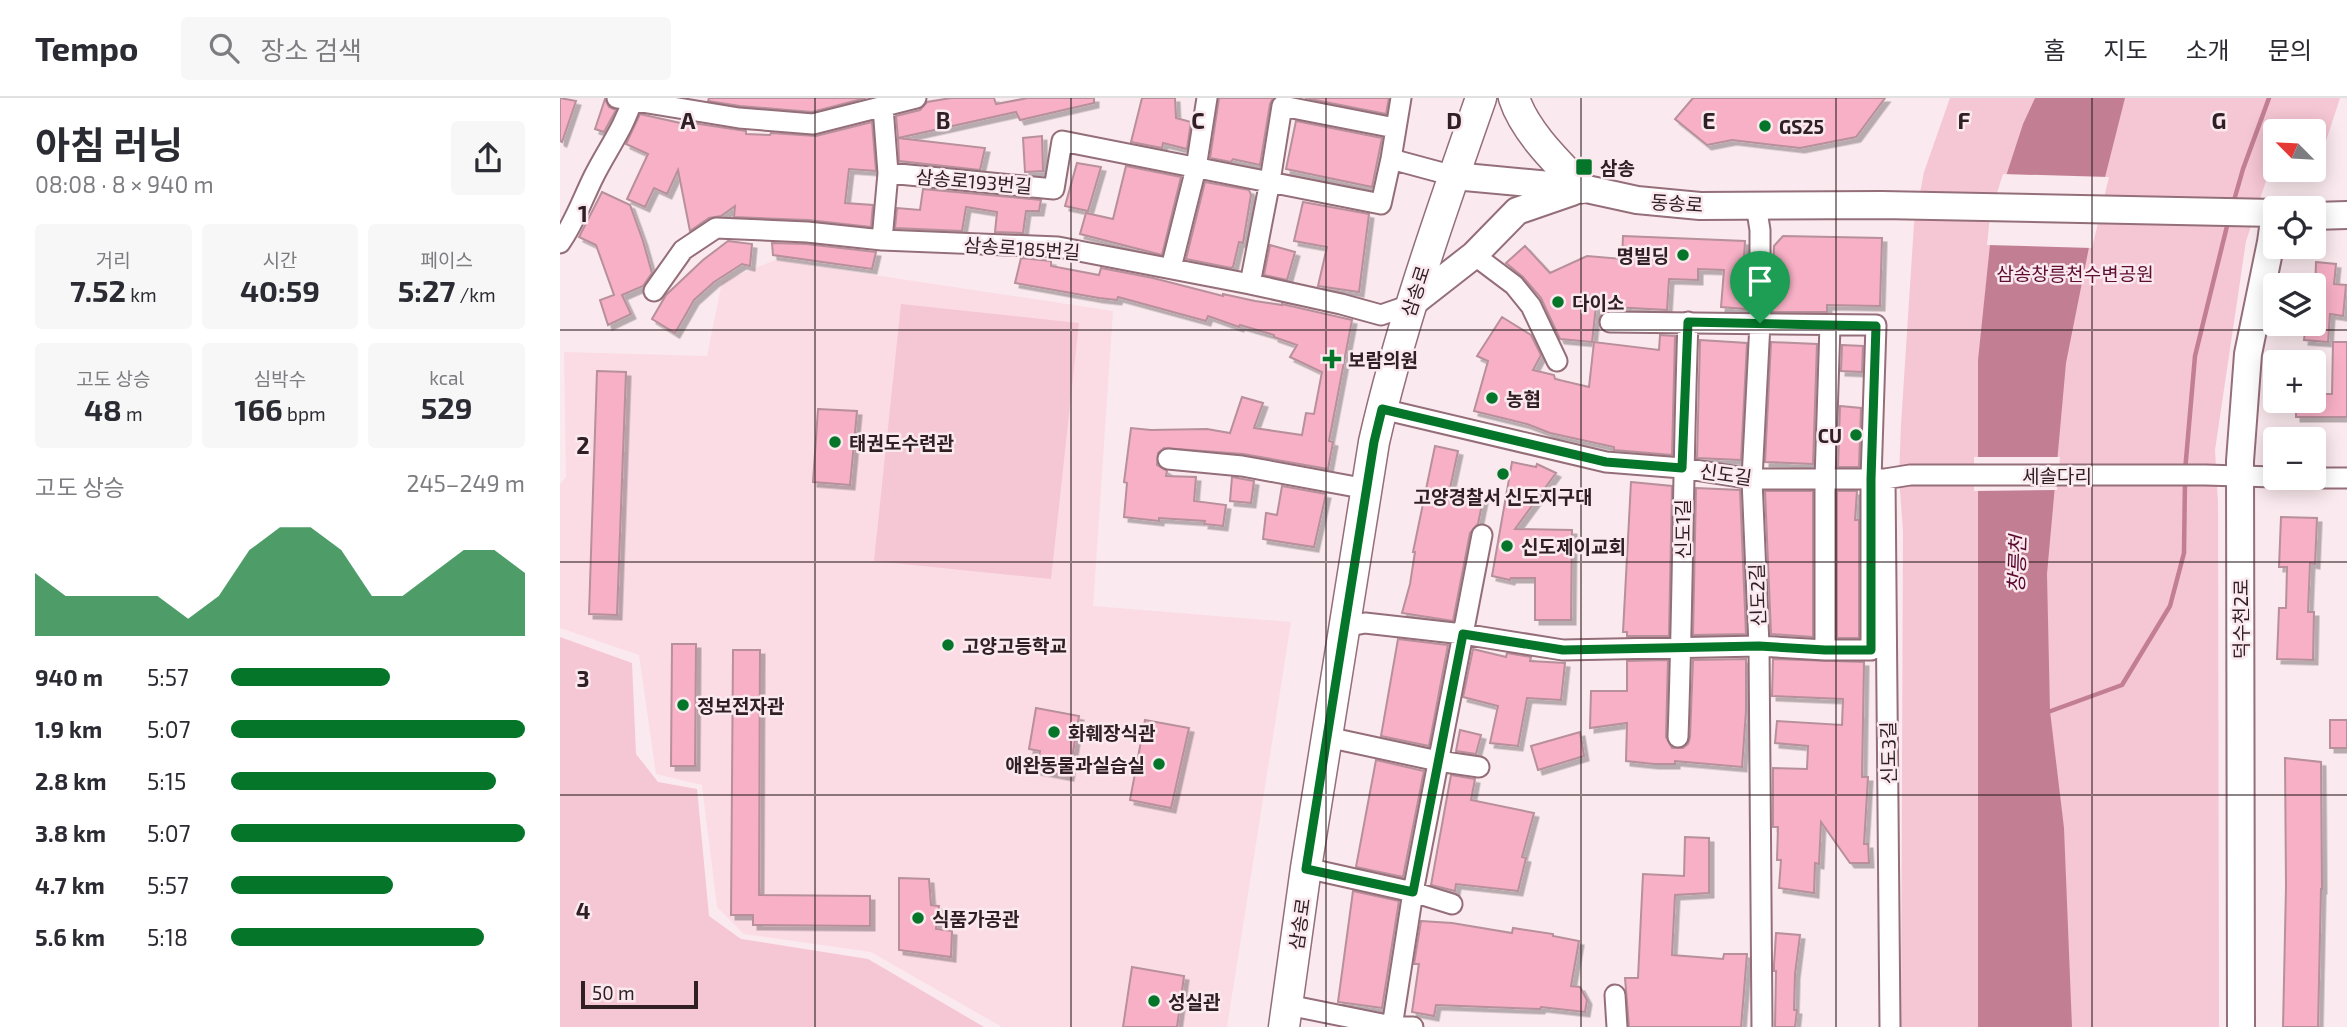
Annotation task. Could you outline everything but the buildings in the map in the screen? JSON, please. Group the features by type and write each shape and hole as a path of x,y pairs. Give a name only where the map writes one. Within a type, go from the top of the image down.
{"main road":[{"path":"1454,176 1462,98"},
{"name":"삼송로","path":"1286,1016 1344,627 1382,409 1410,305 1481,98"},
{"path":"1454,176 1494,98"},
{"path":"1410,305 1474,255 1517,211 1582,188 1545,149 1518,112 1514,98"},
{"name":"동송로","path":"1454,176 1582,188 1637,200 1700,206 1902,206 2263,212"},
{"path":"2326,216 2347,215"},
{"name":"덕수천2로","path":"2241,1027 2239,476 2248,354 2268,259"}],"street":[{"path":"560,243 570,229 627,99 739,118 813,124 916,98"},
{"path":"1171,268 1196,168 1207,98"},
{"path":"1196,168 1381,204 1401,98"},
{"path":"1250,284 1282,102 1395,128"},
{"path":"882,240 888,173 883,107"},
{"name":"삼송로193번길","path":"888,173 1054,189 1062,141 1196,168"},
{"path":"1391,159 1454,176"},
{"name":"신도2길","path":"1756,205 1760,230 1760,323 1752,479 1759,646 1762,1027"},
{"name":"삼송로185번길","path":"654,291 683,250 717,220 882,240 1058,247 1341,303 1381,315 1410,305"},
{"path":"1474,255 1514,285 1531,306 1558,360"},
{"path":"1344,627 1365,623 1463,634 1563,650 1759,646 1825,650 1825,478 1830,325 1610,322"},
{"name":"신도1길","path":"1678,737 1682,468 1688,322"},
{"name":"신도3길","path":"1830,325 1876,326 1890,1027"},
{"name":"신도길","path":"1382,409 1606,462 1682,468 1752,479 1878,479 1910,475"},
{"path":"1168,459 1242,466 1367,489"},
{"name":"세솔다리","path":"1910,475 2263,477"},
{"path":"2326,478 2347,478"},
{"name":"신도3길","path":"1825,650 1871,650 1878,479"},
{"path":"1392,1027 1413,892 1482,536"},
{"path":"1327,737 1479,767"},
{"path":"1306,869 1413,892 1452,904"},
{"path":"1615,995 1617,1027"},
{"path":"1286,1016 1413,1027"}],"shaded area":[{"name":"고양고등학교","path":"775,260 1113,311 1093,606 1291,622 1227,1027 1002,1027 871,952 744,934 717,907 702,785 656,774 639,655 560,628 560,484 566,477 564,352 707,356 722,282"}],"green space":[{"name":"삼송창릉천수변공원","path":"1950,98 2340,98 2326,141 2326,119 2263,119 2263,182 2266,182 2246,241 2215,450 2218,503 2219,1027 1901,1027 1903,531 1899,477 1914,224 1924,172"},
{"path":"901,304 1079,323 1051,579 874,561"},
{"path":"560,637 632,663 636,754 658,782 697,789 709,916 741,939 868,959 984,1027 560,1027"}],"water":[{"name":"창릉천","path":"2035,98 2125,98 2095,217 2066,363 2047,574 2050,711 2064,828 2072,1027 1978,1027 1978,360 1993,216 2023,124"}],"pier":[{"path":"2003,174 2109,177 2092,248 1987,245 1990,215"},
{"path":"1974,457 2060,457 2057,490 1974,491"}],"waterway":[{"path":"2233,204 2269,98"},
{"path":"2185,471 2195,356 2228,222"},
{"path":"2048,712 2122,685 2170,606 2184,553 2185,480"}],"place":[{"name":"GS25","path":"1765,126"},
{"name":"삼송","path":"1584,167"},
{"name":"명빌딩","path":"1683,255"},
{"name":"다이소","path":"1558,302"},
{"name":"보람의원","path":"1332,359"},
{"name":"농협","path":"1492,398"},
{"name":"CU","path":"1856,435"},
{"name":"태권도수련관","path":"835,442"},
{"name":"고양경찰서 신도지구대","path":"1503,474"},
{"name":"신도제이교회","path":"1507,546"},
{"name":"고양고등학교","path":"948,645"},
{"name":"정보전자관","path":"683,705"},
{"name":"화훼장식관","path":"1054,732"},
{"name":"애완동물과실습실","path":"1159,764"},
{"name":"식품가공관","path":"918,918"},
{"name":"성실관","path":"1154,1001"}],"route":[{"path":"1688,322 1760,323 1876,326 1871,479 1871,650 1759,646 1563,650 1463,634 1413,892 1306,869 1374,442 1382,409 1606,462 1682,468 1688,322"}]}
